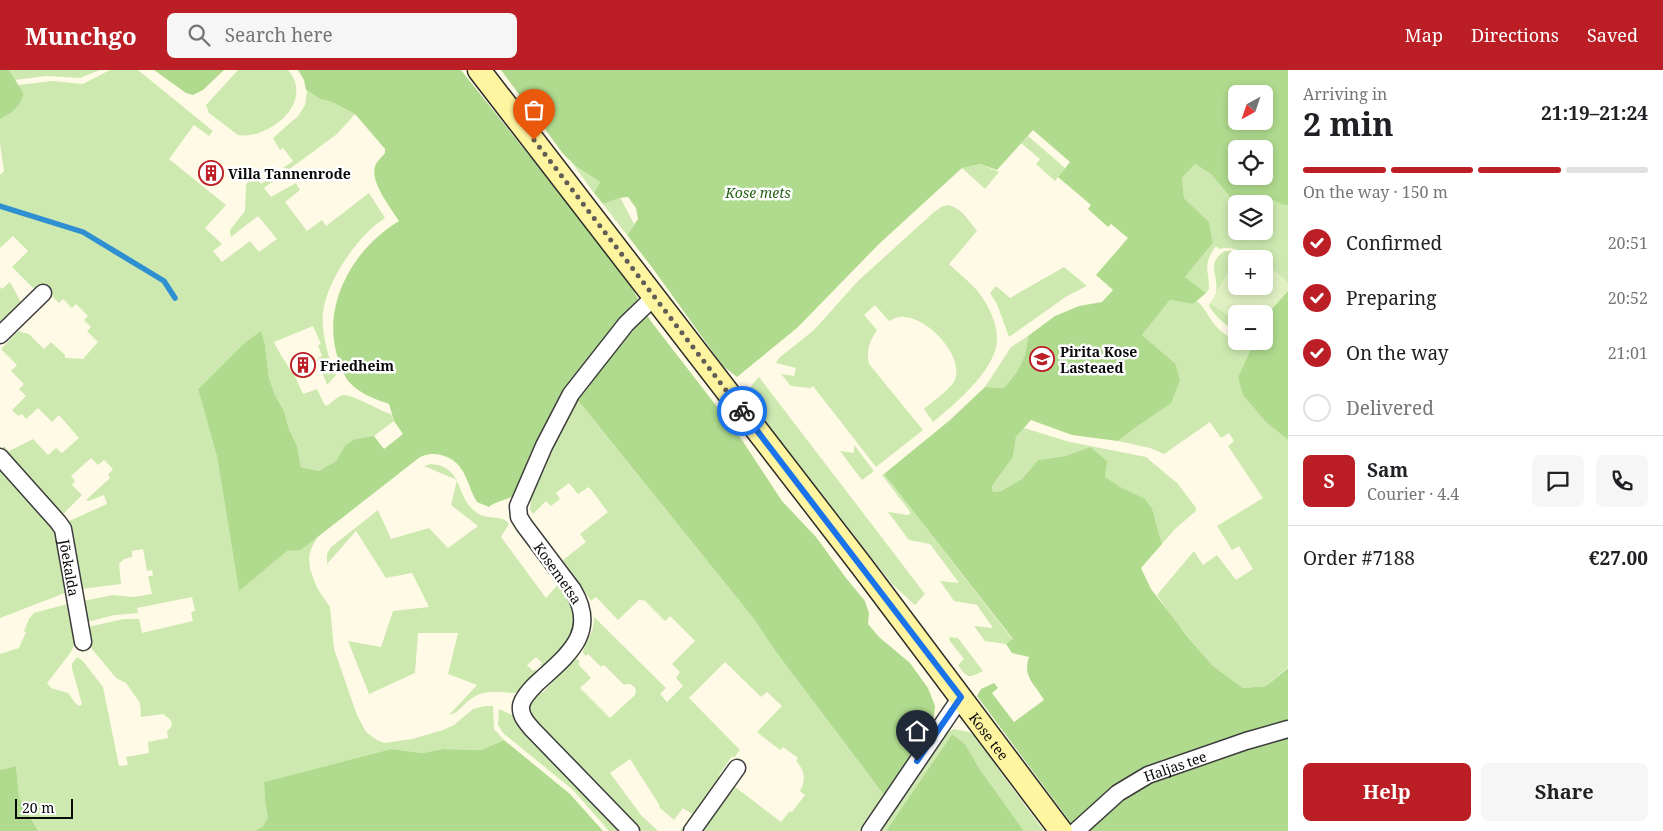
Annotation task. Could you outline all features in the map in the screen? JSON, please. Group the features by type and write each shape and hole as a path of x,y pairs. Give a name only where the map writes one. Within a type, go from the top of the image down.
{"main road":[{"name":"Kose tee","path":"479,70 961,697 1061,831"}],"street":[{"path":"0,335 43,293"},
{"name":"Kosemetsa","path":"631,831 533,730 522,715 521,708 524,698 571,651 582,630 583,619 582,609 573,590 524,525 518,512 518,506 544,446 571,394 626,324 654,297"},
{"name":"Jõekalda","path":"0,457 63,529 83,642"},
{"path":"870,831 961,697"},
{"name":"Haljas tee","path":"1076,831 1118,793 1148,775 1246,740 1288,729"},
{"path":"692,831 737,768"}],"green space":[{"path":"0,70 9,70 24,94 15,110 0,119"},
{"path":"9,70 100,70 80,78 46,76 15,80"},
{"path":"110,70 138,70 213,131 209,136 194,125 169,159 226,205 205,228 222,244 213,251 222,262 250,241 259,252 277,239 258,216 231,237 230,230 245,211 246,185 253,173 261,184 293,161 283,148 280,150 273,138 298,116 305,105 307,91 320,99 332,102 355,114 337,134 264,188 271,197 296,183 300,190 285,202 307,231 322,220 326,226 369,193 385,218 375,225 355,246 338,272 326,299 323,312 324,336 330,361 336,375 327,385 317,359 322,356 318,345 321,344 313,326 274,342 291,372 293,372 303,394 317,389 324,404 327,406 339,397 347,395 391,414 394,421 374,436 355,439 345,445 336,461 319,471 301,467 297,446 269,378 265,345 242,345 198,389 217,457 239,590 288,550 301,550 318,536 309,557 310,569 317,588 330,607 334,649 357,715 366,732 384,743 412,739 454,725 473,709 493,706 494,729 504,740 481,750 443,749 423,753 391,749 264,782 265,801 269,818 263,826 255,831 38,831 19,797 16,766 0,770 0,654 19,648 29,619 34,613 71,603 76,641 71,652 47,683 51,688 68,693 76,704 80,706 82,704 72,664 77,657 82,660 103,687 119,766 128,765 126,757 149,753 148,742 168,738 167,731 172,723 164,714 141,717 140,703 126,683 116,678 87,643 88,627 124,619 139,619 142,633 193,621 191,612 195,611 192,597 137,608 138,613 115,615 87,622 83,601 113,595 133,597 152,594 148,576 153,576 152,570 147,571 143,549 132,551 132,557 124,559 119,564 121,584 81,589 67,525 69,521 107,504 104,495 89,501 86,500 110,478 108,475 113,469 104,460 98,465 91,458 71,476 75,481 72,485 82,495 63,514 50,500 47,503 1,450 4,446 9,451 33,439 48,455 56,448 62,453 79,438 59,415 52,422 38,408 26,419 22,414 18,416 12,410 26,396 19,389 24,384 11,371 17,365 1,349 18,331 29,334 44,349 51,342 65,355 65,358 83,359 98,342 87,331 91,327 84,320 88,316 76,304 72,308 63,299 59,303 40,284 34,289 12,267 28,251 13,236 0,248 0,175 4,171 0,144 0,119 24,94 18,85 52,81 83,84"},
{"path":"154,70 224,70 203,90 193,95 186,93"},
{"path":"238,70 288,70 295,82 296,94 292,106 285,116 274,125 250,135 238,135 209,113 206,105"},
{"path":"298,70 461,70 625,276 650,320 738,434 782,501 816,537 865,601 869,613 868,624 879,637 910,663 928,688 935,706 933,724 887,799 776,652 754,619 568,388 514,495 511,497 494,503 489,507 477,502 463,471 454,461 447,457 433,454 420,457 301,550 287,551 239,591 217,457 198,389 242,345 261,331 265,345 269,378 297,446 301,467 319,471 336,461 345,445 355,439 374,436 384,449 403,434 394,421 389,404 363,393 347,380 339,361 334,341 333,321 344,281 367,247 399,221 382,195 374,173 375,166 385,153 385,149 355,114 332,102 320,99 306,90 304,80"},
{"name":"Kose mets","path":"501,70 1288,70 1288,205 1273,200 1273,195 1228,195 1211,174 1195,164 1182,178 1184,198 1209,222 1213,243 1185,277 1206,293 1193,304 1170,300 1142,335 1175,363 1180,380 1171,403 1118,441 1072,435 1031,420 1016,437 1013,457 992,486 993,492 1001,491 1022,479 1038,460 1065,456 1090,447 1107,461 1105,477 1120,487 1145,499 1152,509 1162,544 1141,568 1151,589 1187,636 1213,666 1243,688 1266,686 1288,668 1288,831 1077,831 977,696 981,689 994,683 998,688 992,693 1014,722 1044,700 1028,675 1027,664 1029,657 1012,653 1006,644 1013,639 884,474 950,420 985,387 1003,388 1021,365 1026,352 1028,336 1055,316 1079,306 1102,302 1113,290 1096,275 1128,238 1111,224 1108,227 1088,209 1091,205 1058,177 1070,162 1033,130 997,170 980,164 962,168 879,244 797,328 737,377 723,366 627,235 638,219 636,208 628,197 603,204 594,193 600,182 577,167 564,155"},
{"path":"1028,136 1065,168 1055,181 1036,164 1040,159 1021,143"},
{"path":"570,160 577,167 600,182 594,193"},
{"path":"980,164 999,172 985,189 962,168"},
{"path":"1195,164 1211,174 1228,195 1228,240 1273,240 1273,198 1288,205 1288,283 1273,270 1273,250 1219,249 1216,246 1209,258 1207,267 1209,289 1206,293 1185,277 1213,243 1209,222 1184,198 1182,178"},
{"path":"620,197 634,224 627,235 603,204"},
{"path":"948,205 961,212 977,231 949,264 976,289 989,309 997,333 995,350 983,374 963,396 933,422 924,409 946,391 955,380 956,370 949,349 933,331 913,319 900,317 889,321 875,305 864,315 877,330 869,347 869,364 923,430 876,467 813,386 810,388 791,386 781,374 794,376 796,368 776,363 779,358 814,330 858,281 933,213 941,207"},
{"path":"1228,251 1228,274 1216,293 1214,265 1219,256"},
{"path":"1064,267 1087,286 1067,296 1009,337 997,304 990,293 996,286 1010,298"},
{"path":"1273,270 1288,283 1288,291 1273,307 1273,305 1228,305 1228,315 1210,303 1228,273 1228,295 1273,295"},
{"path":"10,282 21,302 0,327 0,287 2,289"},
{"path":"1288,291 1288,440 1267,423 1243,395 1238,377 1251,350 1273,350 1273,307"},
{"path":"1170,300 1193,304 1197,301 1216,326 1228,336 1228,350 1252,350 1238,377 1267,423 1288,440 1288,667 1266,686 1243,688 1213,666 1174,620 1157,595 1194,551 1203,565 1217,555 1236,580 1253,569 1239,546 1232,550 1217,526 1263,498 1228,446 1234,441 1229,433 1221,438 1210,422 1164,454 1150,448 1118,441 1139,425 1175,363 1142,335"},
{"path":"1210,303 1228,315 1228,326 1214,313 1209,306"},
{"path":"1028,336 1026,352 1017,371 1009,382 1003,388 985,387 1011,347"},
{"path":"759,377 925,594 915,605 892,584 748,399 751,387"},
{"path":"575,397 754,619 776,652 887,799 863,831 695,831 728,788 733,791 735,787 781,822 790,811 792,812 805,795 800,791 804,775 796,761 798,758 783,747 780,750 757,732 782,706 767,692 761,697 725,662 689,698 740,750 734,758 732,756 719,775 721,778 685,831 680,831 692,814 683,808 674,820 659,807 630,759 610,773 641,815 658,831 636,831 531,722 526,709 535,693 540,694 543,692 576,658 580,662 578,664 591,678 580,688 610,718 635,695 636,690 632,685 624,685 604,665 601,667 588,654 586,656 583,653 593,629 594,617 666,688 660,694 667,702 683,686 676,678 680,672 672,664 695,641 670,616 665,621 644,600 640,599 618,620 596,597 591,601 563,560 586,542 580,534 608,512 589,487 578,494 569,483 556,493 560,499 551,506 546,501 533,514 530,510 531,500 528,496"},
{"path":"1024,428 1070,442 1146,457 1178,484 1196,508 1196,511 1175,529 1162,544 1155,520 1105,477 1090,447 1065,456 1038,460 1022,479 1001,491 993,492 992,486 1013,457 1016,437"},
{"path":"854,445 874,471 862,480 840,451 854,453"},
{"path":"0,463 55,526 68,588 65,593 0,618"},
{"path":"431,464 442,466 449,470 456,480 424,466"},
{"path":"884,474 1013,640 1006,644 985,641 974,626 993,628 977,605 954,601 940,581 959,583 930,544 909,540 888,512 908,515 911,513 882,475"},
{"path":"457,481 470,507 477,513 502,519 509,524 501,537 546,598 561,581 575,601 574,638 543,668 540,665 542,663 536,657 527,665 533,671 535,669 537,673 515,693 483,693 449,715 477,685 448,674 458,633 418,633 415,673 369,694 348,641 381,647 393,611 429,607 412,573 386,578 356,531 327,564 327,554 331,547 378,510 391,539 429,528 448,548 478,526 451,505"},
{"path":"950,637 958,638 983,671 971,676 964,673 958,665 964,659 949,640"},
{"path":"499,709 512,715 623,831 609,831 573,790 503,733 498,725"},
{"path":"954,729 969,732 974,736 1044,831 1024,831 979,768 965,744 952,734 886,831 879,831 945,733"},
{"path":"952,734 965,744 979,768 1024,831 886,831"},
{"path":"504,740 570,794 603,831 255,831 263,826 268,818 264,782 391,749 423,753 443,749 481,750"},
{"path":"16,766 19,797 38,831 0,831 0,770"}],"waterway":[{"path":"0,206 83,232 164,281 175,298"}],"way so far":[{"path":"534,140 742,411"}],"place":[{"name":"Villa Tannenrode","path":"211,173"},
{"name":"Pirita Kose Lasteaed","path":"1042,359"},
{"name":"Friedheim","path":"303,365"}],"route":[{"path":"742,411 961,697 917,761"}]}
